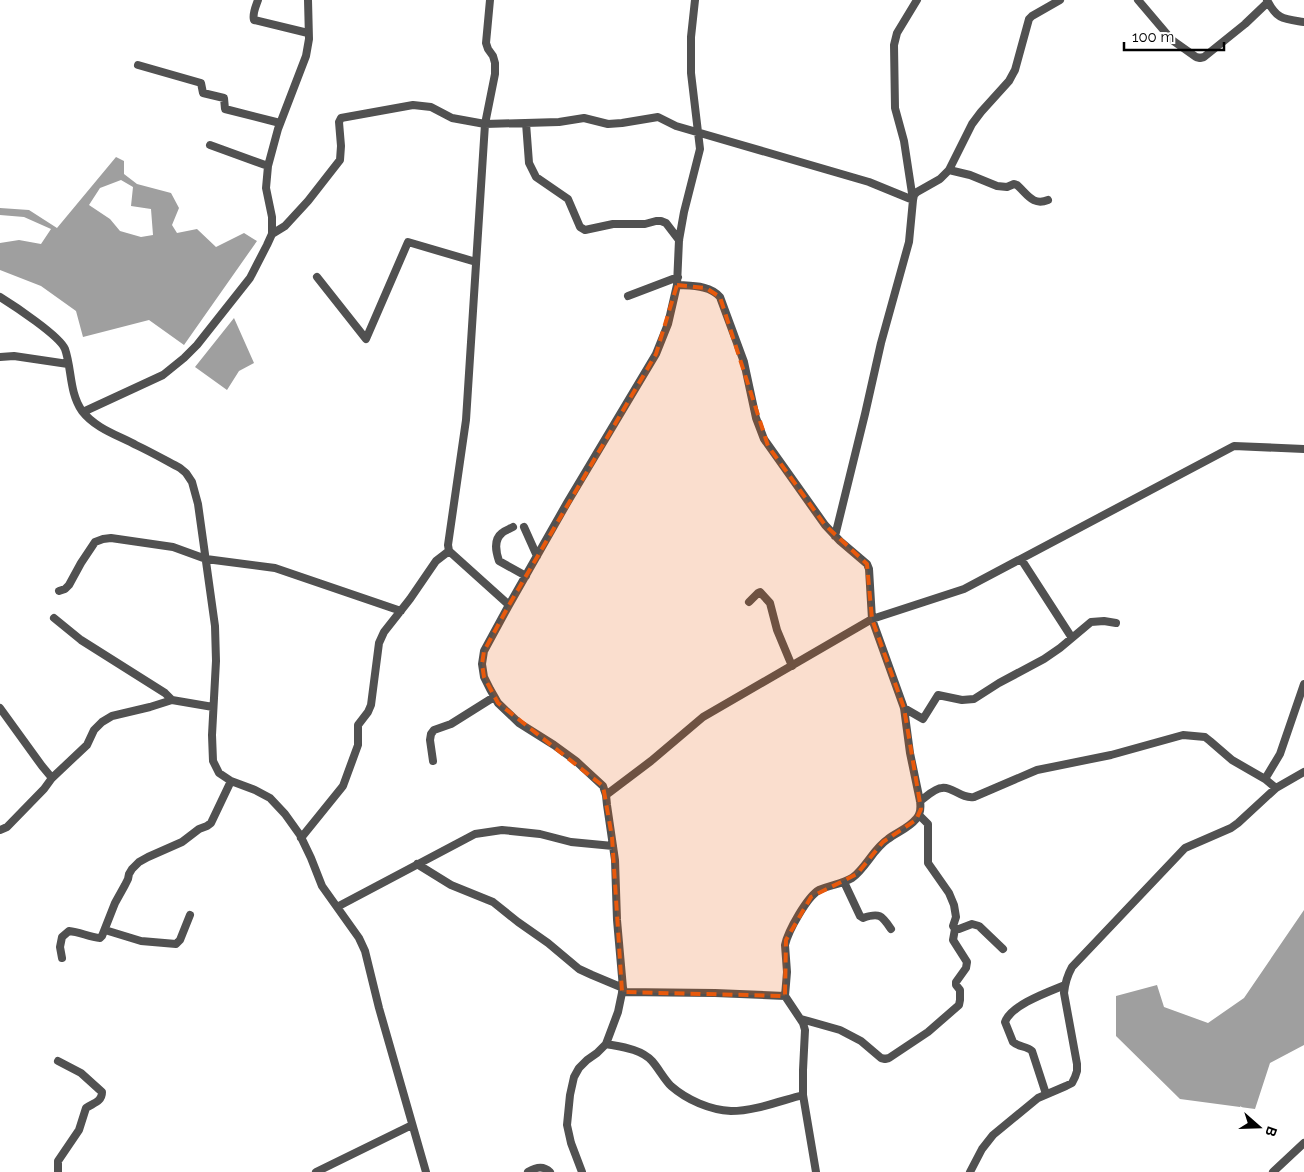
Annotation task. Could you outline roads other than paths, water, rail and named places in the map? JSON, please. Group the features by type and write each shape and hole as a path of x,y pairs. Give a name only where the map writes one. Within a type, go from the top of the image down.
{"street":[{"path":"258,0 254,12 254,20 308,33"},
{"path":"83,412 163,375 197,346 250,278 272,234 272,217 266,188 268,166 280,124 306,56 308,0"},
{"path":"490,0 486,43 493,56 495,68 485,124 466,420 448,545 449,551 509,605"},
{"path":"582,1172 571,1143 567,1125 570,1095 574,1077 579,1068 606,1044 618,1012 622,990 615,860 606,795 603,786 595,778 554,745 519,724 498,703 484,677 482,664 484,651 509,605 580,480 656,354 668,324 677,281 679,240 686,201 700,150 691,73 691,37 695,0"},
{"path":"913,200 904,140 895,108 894,44 898,33 917,0"},
{"path":"835,536 881,343 909,242 914,195 940,179 948,170 972,124 1012,75 1029,20 1032,16 1060,0"},
{"path":"1138,0 1172,40 1200,58 1204,57 1240,29 1268,1 1280,17 1304,22"},
{"path":"138,65 201,83 203,93 224,98 225,110 280,124"},
{"path":"272,234 285,226 340,160 339,122 341,118 413,105 431,107 452,118 485,124 559,122 584,118 608,124 658,117 676,126 869,182 913,200"},
{"path":"526,123 529,164 536,177 568,199 580,227 585,230 613,224 645,224 661,221 666,223 679,240"},
{"path":"210,145 268,166"},
{"path":"948,170 970,175 998,186 1006,187 1014,184 1033,200 1042,203 1048,200"},
{"path":"317,278 366,339 408,242 476,262"},
{"path":"628,296 677,281 717,292 744,362 756,418 764,439 835,536 868,564 872,619 904,708 910,753 921,809 916,820 883,842 857,874 844,882 816,892 793,925 785,945 787,967 786,996 805,1026 802,1070 803,1095 816,1172"},
{"path":"0,297 13,304 58,339 64,346 73,392 83,412 100,427 180,468 192,482 198,504 215,626 216,661 213,707 213,761 219,773 231,781 270,798 285,814 301,838 322,886 359,938 365,951 379,1008 426,1172"},
{"path":"0,357 14,356 68,364"},
{"path":"606,795 651,761 703,717 872,619 964,589 1234,446 1304,449"},
{"path":"513,527 501,533 497,540 496,550 499,561 526,576"},
{"path":"524,527 537,556"},
{"path":"59,591 69,585 95,542 111,538 173,547 206,559 275,568 401,610"},
{"path":"301,838 342,786 358,745 358,725 371,705 379,643 384,632 436,561 449,551"},
{"path":"1021,559 1072,638"},
{"path":"749,602 760,592 770,603 792,666"},
{"path":"54,618 81,640 165,693 172,700"},
{"path":"904,708 923,719 938,695 962,700 974,699 1044,659 1091,622 1116,622"},
{"path":"1266,779 1280,754 1304,684"},
{"path":"433,761 430,740 434,730 451,724 494,697"},
{"path":"0,830 7,827 44,789 52,778 87,745 94,730 112,716 172,700 213,707"},
{"path":"0,708 52,778"},
{"path":"920,801 942,788 947,788 968,798 974,797 1037,770 1111,756 1183,735 1205,737 1232,760 1266,779 1276,788"},
{"path":"970,1172 982,1149 993,1135 1038,1098 1072,1083 1076,1078 1077,1071 1064,993 1072,967 1185,848 1231,828 1276,788 1304,772"},
{"path":"62,958 60,947 65,933 69,931 79,932 100,938 128,879 128,874 132,869 139,862 182,842 199,829 208,826 231,781"},
{"path":"801,1019 840,1030 861,1041 881,1058 885,1059 928,1032 958,1005 960,990 956,982 967,966 967,962 953,940 955,929 953,926 956,917 954,905 949,893 928,863 928,824 919,814"},
{"path":"337,907 475,834 502,830 540,834 571,842 613,846"},
{"path":"417,864 451,885 497,905 579,968 622,990 786,996"},
{"path":"844,882 860,916 863,918 878,915 882,917 891,929"},
{"path":"105,930 141,941 176,944 180,940 190,915"},
{"path":"955,929 972,924 979,926 1003,949"},
{"path":"1046,1094 1032,1050 1013,1042 1005,1022 1007,1017 1025,1003 1065,985"},
{"path":"606,1044 644,1054 651,1060 670,1085 683,1095 712,1108 730,1111 745,1110 803,1095"},
{"path":"58,1061 81,1072 102,1092 102,1096 98,1102 86,1108 79,1130 58,1161 58,1172"},
{"path":"316,1172 412,1125"},
{"path":"1273,1172 1304,1143"},
{"path":"528,1172 540,1167 550,1172"}]}
